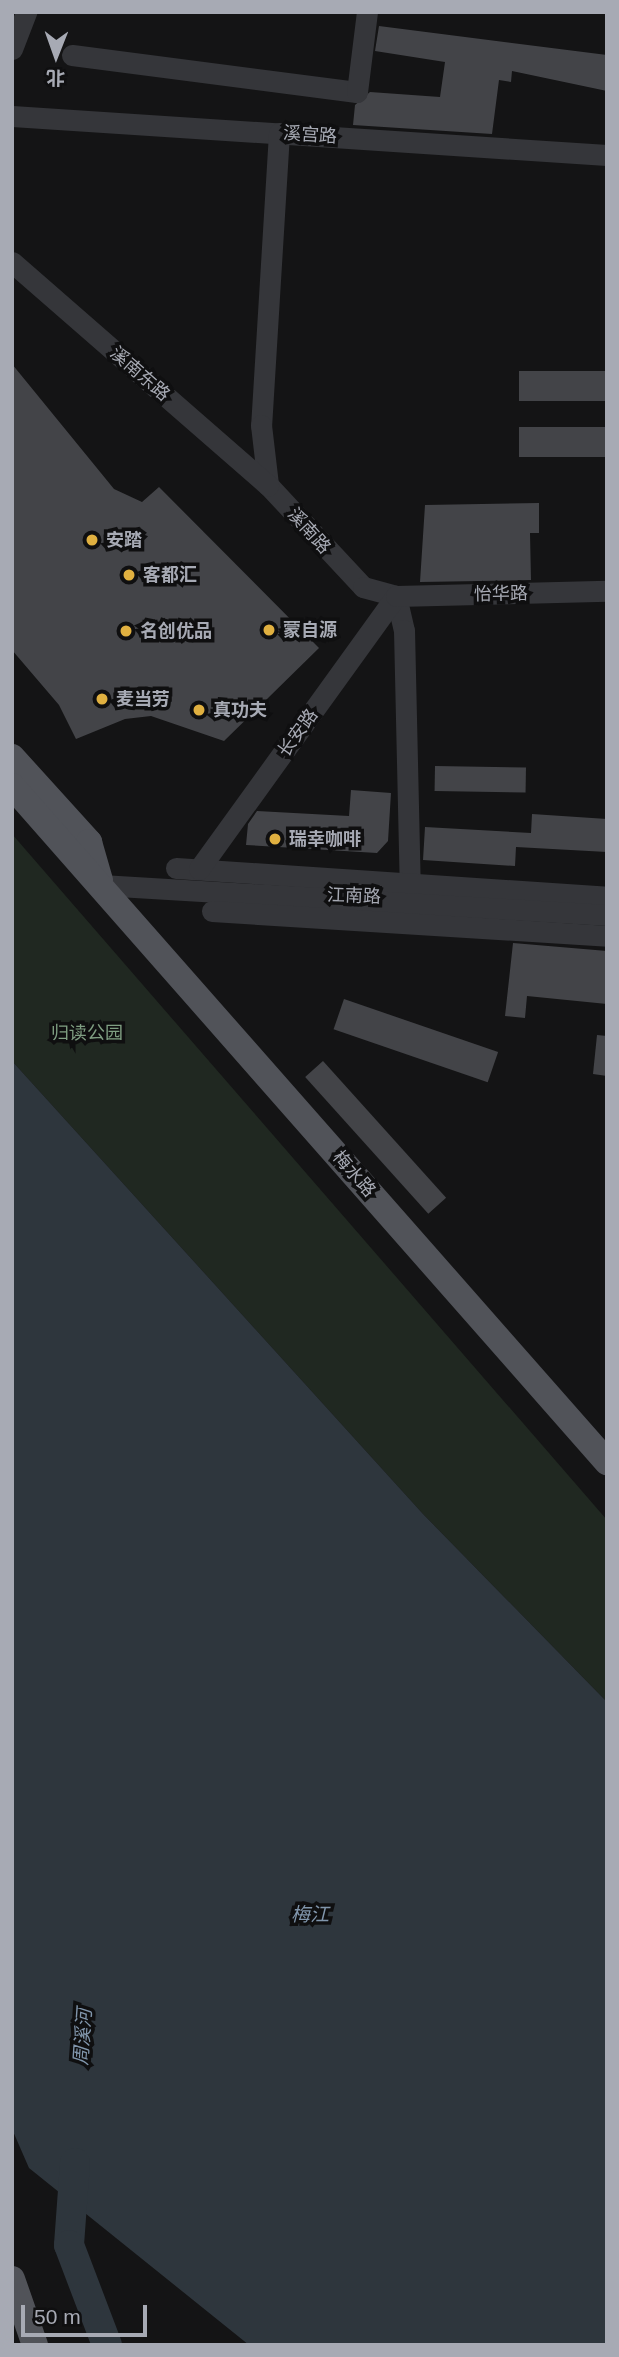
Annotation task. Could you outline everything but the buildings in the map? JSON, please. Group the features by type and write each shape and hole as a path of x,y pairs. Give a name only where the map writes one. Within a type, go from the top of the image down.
{"main road":[{"name":"梅水路","path":"12,757 89,842 101,885"},
{"name":"梅水路","path":"12,786 607,1462"},
{"path":"12,2279 35,2345"}],"street":[{"path":"12,49 26,12"},
{"path":"72,55 357,92 367,12"},
{"name":"溪宫路","path":"12,116 607,155"},
{"path":"268,485 261,425 278,133"},
{"name":"溪南东路","path":"12,262 268,485"},
{"name":"溪南路","path":"268,485 363,587 396,596"},
{"name":"怡华路","path":"396,596 607,591"},
{"path":"396,596 404,630 410,889"},
{"name":"长安路","path":"199,869 396,596"},
{"path":"176,868 410,889 607,897"},
{"name":"江南路","path":"101,885 410,889 607,915"},
{"path":"212,911 607,936"}],"green space":[{"name":"归读公园","path":"12,834 607,1520 607,1702 423,1514 12,1061"}],"water":[{"name":"梅江","path":"12,1061 423,1514 607,1702 607,2345 249,2345 29,2168 12,2129"}],"waterway":[{"name":"周溪河","path":"75,2163 69,2245 107,2345"}],"place":[{"name":"安踏","path":"92,540"},
{"name":"客都汇","path":"129,575"},
{"name":"蒙自源","path":"269,630"},
{"name":"名创优品","path":"126,631"},
{"name":"麦当劳","path":"102,699"},
{"name":"真功夫","path":"199,710"},
{"name":"瑞幸咖啡","path":"275,839"}]}
